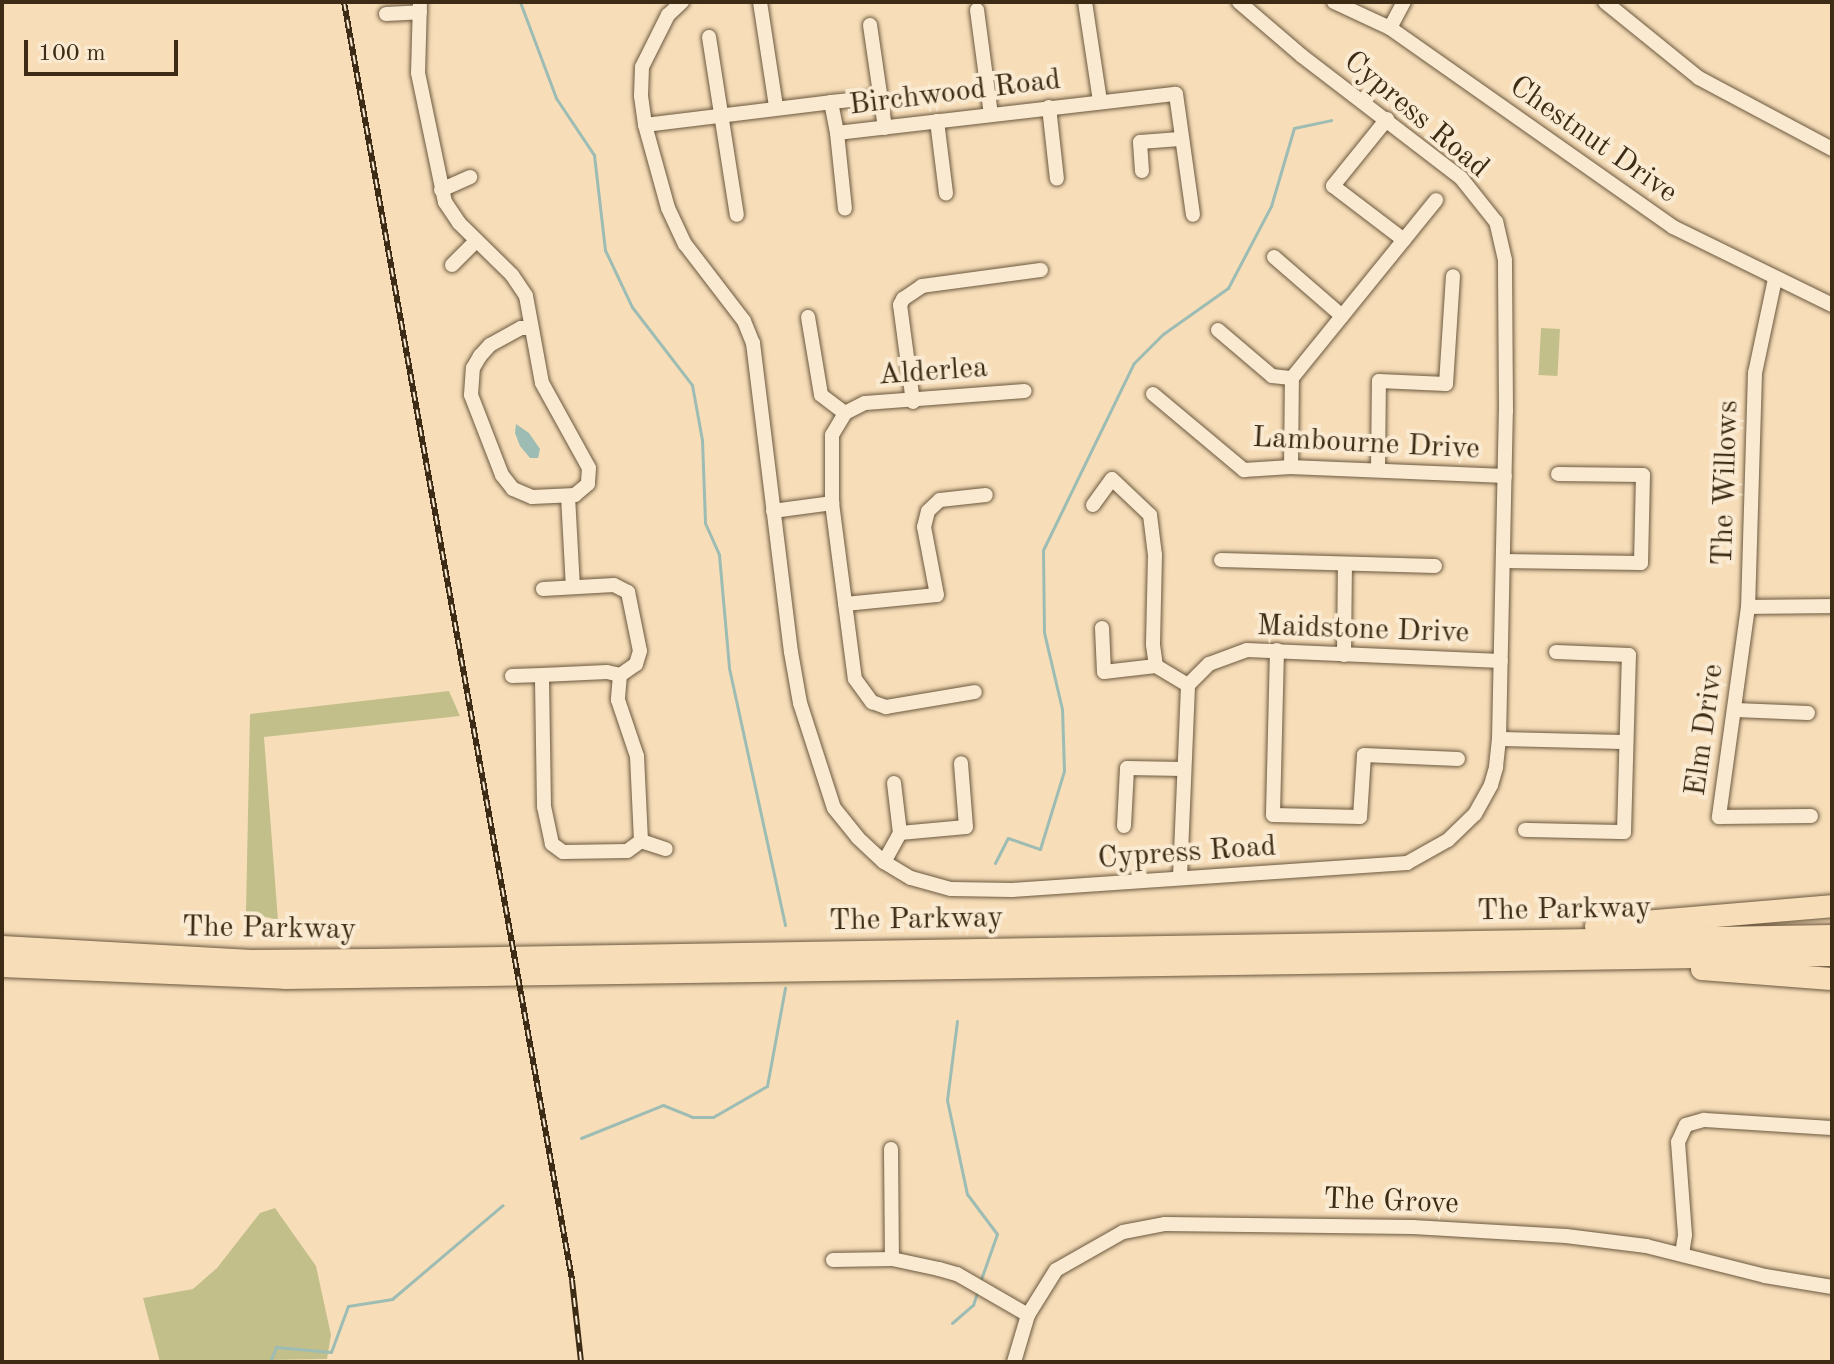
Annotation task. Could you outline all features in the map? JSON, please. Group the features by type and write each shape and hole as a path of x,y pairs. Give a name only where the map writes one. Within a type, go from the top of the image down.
{"highway":[{"path":"1460,941 1513,930 1832,906"},
{"name":"The Parkway","path":"2,947 129,956 344,960 1832,936"},
{"name":"The Parkway","path":"2,966 285,978 1832,955"},
{"path":"1480,959 1589,968 1755,972 1832,979"}],"street":[{"name":"Cypress Road","path":"682,2 668,15 642,67 641,96 645,125 668,208 685,244 744,321 753,343 793,665 815,753 834,808 858,838 884,862 911,878 951,889 1068,887 1407,863 1448,840 1475,814 1491,785 1499,739 1505,476 1505,260 1496,222 1461,178 1302,56 1239,2"},
{"path":"760,2 776,107"},
{"path":"1085,2 1100,101"},
{"name":"Chestnut Drive","path":"1334,2 1390,28 1673,227 1832,305"},
{"path":"1390,28 1404,2"},
{"path":"1605,2 1699,78 1832,149"},
{"path":"386,14 420,7 418,73 441,190 451,213 521,286 530,309 542,383 589,468 590,478 584,489 568,496 532,497 522,494 507,482 471,395 473,368 480,356 490,345 521,328 531,328"},
{"path":"977,10 991,115"},
{"path":"870,25 885,128"},
{"path":"709,37 737,215"},
{"name":"Birchwood Road","path":"645,125 831,102 837,133 1176,94 1193,215"},
{"path":"831,102 881,97"},
{"path":"1049,107 1057,179"},
{"path":"1387,119 1333,186 1404,240"},
{"path":"937,121 946,193"},
{"path":"837,133 845,209"},
{"path":"1142,171 1140,142 1180,139"},
{"path":"441,190 470,177"},
{"path":"1291,467 1292,378 1436,200"},
{"path":"452,265 476,241"},
{"path":"1274,257 1342,316"},
{"path":"913,402 900,305 903,299 922,286 1041,270"},
{"path":"1378,470 1379,381 1446,384 1453,276"},
{"name":"The Willows","path":"1775,279 1755,373 1748,607 1832,606"},
{"path":"808,317 821,395 845,413"},
{"path":"1218,330 1272,376 1292,378"},
{"name":"Alderlea","path":"975,692 886,707 872,702 855,679 832,503 832,435 845,413 865,403 913,402 1025,391"},
{"name":"Lambourne Drive","path":"1153,394 1244,470 1291,467 1505,476"},
{"path":"1503,561 1641,563 1643,475 1558,474"},
{"path":"1093,505 1112,479 1150,515 1155,555 1153,645 1156,666"},
{"path":"845,604 937,595 924,527 928,511 940,500 986,495"},
{"path":"568,496 573,587"},
{"path":"773,511 832,503"},
{"path":"1221,560 1435,566"},
{"path":"1344,655 1345,564"},
{"path":"512,676 607,672 620,675 636,664 640,655 640,640 630,596 614,585 543,589"},
{"name":"Elm Drive","path":"1748,607 1719,817 1811,816"},
{"path":"1102,628 1104,672 1156,666 1188,685 1180,877"},
{"name":"Maidstone Drive","path":"1188,685 1209,664 1247,650 1501,661"},
{"path":"1277,650 1273,815 1360,817 1364,755 1458,759"},
{"path":"1525,830 1624,832 1629,655 1556,652"},
{"path":"542,675 544,807 552,844 569,853 627,851 641,841"},
{"path":"620,675 618,700 637,756 641,841"},
{"path":"1736,710 1808,713"},
{"path":"1499,739 1626,742"},
{"path":"900,833 966,827 961,763"},
{"path":"1124,826 1127,768 1183,769"},
{"path":"884,862 900,833 894,783"},
{"path":"641,841 666,849"},
{"path":"1682,1254 1685,1235 1678,1142 1686,1125 1704,1120 1832,1128"},
{"path":"891,1149 892,1259"},
{"name":"The Grove","path":"1014,1362 1028,1315 1046,1282 1065,1263 1123,1232 1165,1224 1413,1227 1566,1236 1682,1254 1765,1276 1832,1287"},
{"path":"833,1260 892,1259 957,1274 1028,1315"}],"shaded area":[{"path":"1541,328 1560,329 1558,376 1539,375"},
{"path":"449,691 460,716 264,737 278,920 246,912 250,714"},
{"path":"275,1208 316,1266 331,1335 327,1359 160,1362 143,1298 193,1289 217,1268 260,1213"}],"water":[{"path":"516,424 529,433 540,449 538,458 530,458 520,446 515,433"}],"waterway":[{"path":"520,2 556,98 594,155 605,250 632,307 692,385 702,440 705,523 719,555 729,668 785,925"},
{"path":"995,863 1008,838 1040,849 1064,771 1062,709 1044,632 1043,550 1134,363 1163,334 1228,288 1271,206 1294,128 1331,120"},
{"path":"581,1138 663,1105 692,1117 713,1117 767,1086 785,988"},
{"path":"957,1021 947,1100 967,1194 997,1234 980,1282"},
{"path":"270,1362 276,1347 331,1352 348,1306 392,1299 503,1205"},
{"path":"952,1323 973,1305 977,1293"}],"railway":[{"path":"344,2 572,1280 581,1362"}]}
